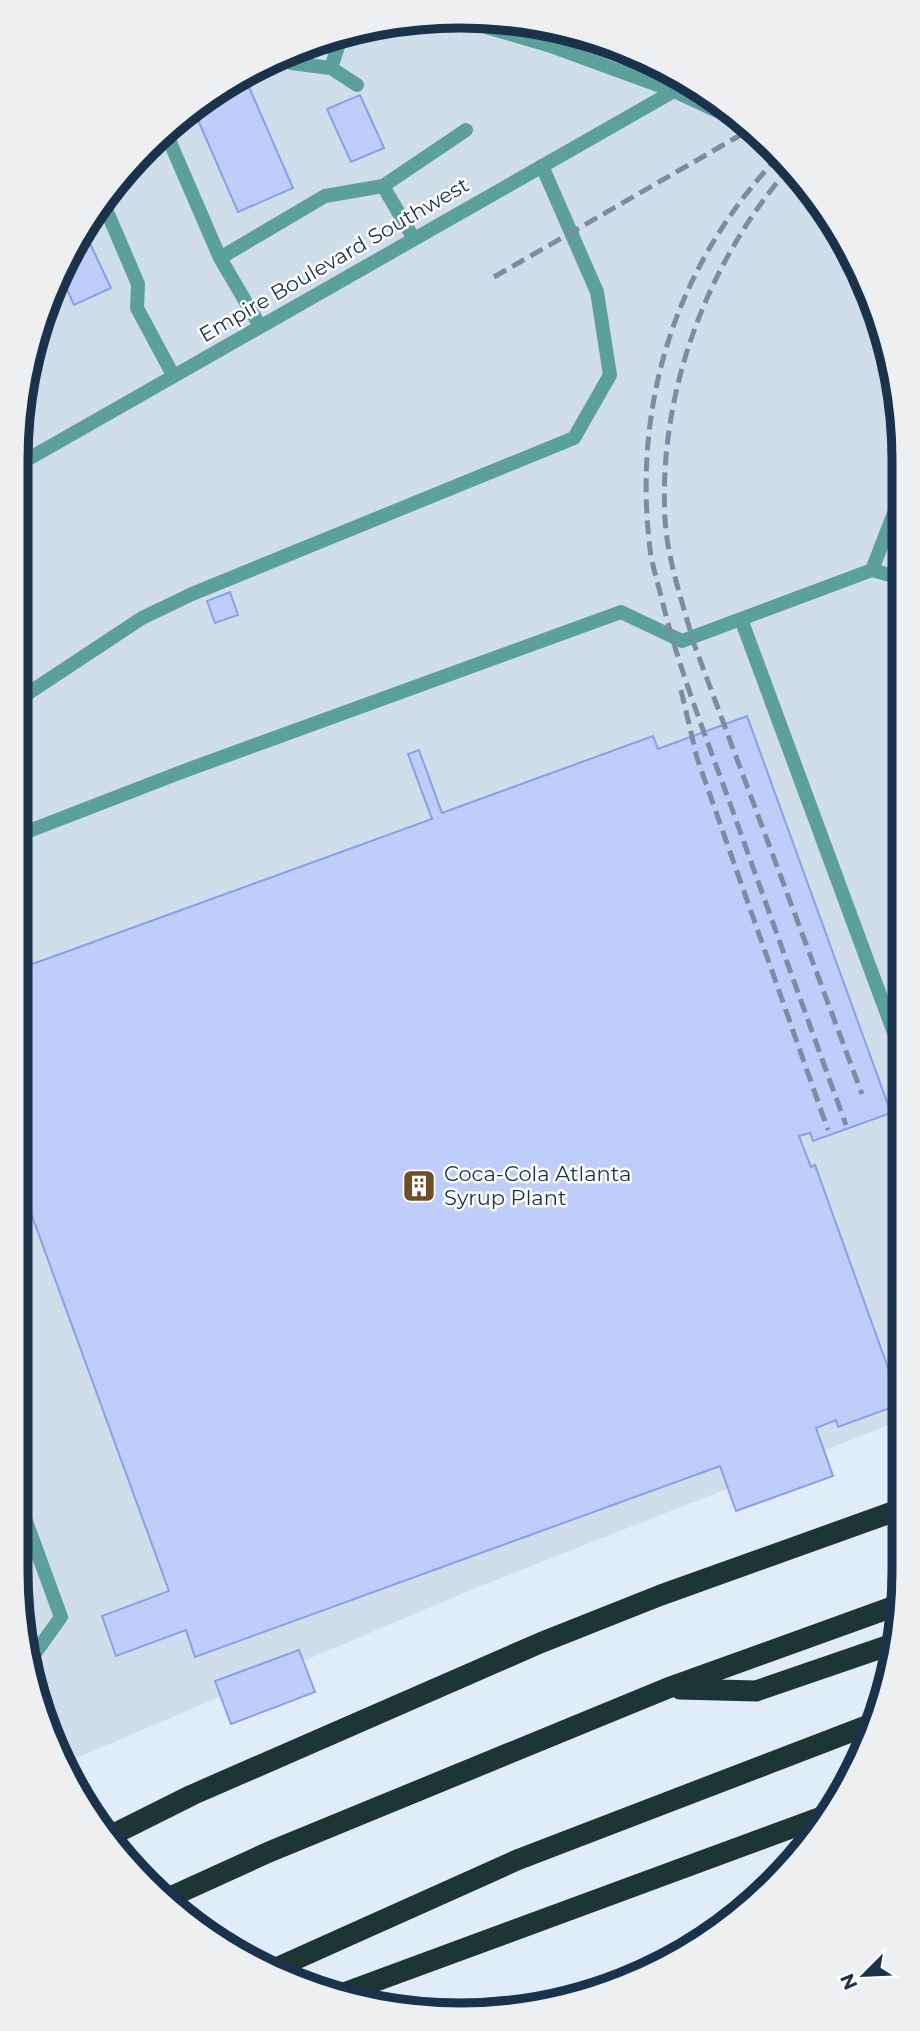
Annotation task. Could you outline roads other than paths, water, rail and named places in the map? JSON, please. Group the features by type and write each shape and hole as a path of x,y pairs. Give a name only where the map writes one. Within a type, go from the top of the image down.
{"highway":[{"path":"116,1833 192,1795 540,1643 661,1595 892,1512"},
{"path":"174,1895 269,1852 668,1688 890,1608"},
{"path":"668,1688 756,1691 885,1647"},
{"path":"284,1965 517,1860 862,1728"},
{"path":"353,1989 814,1819"}],"street":[{"path":"490,29 548,46 674,91 709,107"},
{"path":"331,68 338,46"},
{"path":"291,63 331,68 357,85"},
{"name":"Empire Boulevard Southwest","path":"28,459 674,91"},
{"path":"220,258 325,196 383,186 466,130"},
{"path":"169,141 220,258 260,326"},
{"path":"28,693 142,618 192,594 574,438 610,376 597,292 542,166"},
{"path":"383,186 414,239"},
{"path":"107,211 138,284 137,308 173,375"},
{"path":"872,570 892,524"},
{"path":"28,831 621,612 682,641 872,570 892,576"},
{"path":"741,619 892,1030"},
{"path":"28,1527 61,1617 35,1650"}],"railway":[{"path":"494,277 743,134"},
{"path":"773,163 743,198 713,242 689,289 670,338 656,388 648,441 646,494 650,549 668,623 702,728 846,1125"},
{"path":"784,174 734,244 712,287 694,332 670,425 665,472 665,520 673,567 694,644 862,1094"},
{"path":"681,690 697,758 828,1130"}],"place":[{"name":"Coca-Cola Atlanta Syrup Plant","path":"419,1186"}]}
